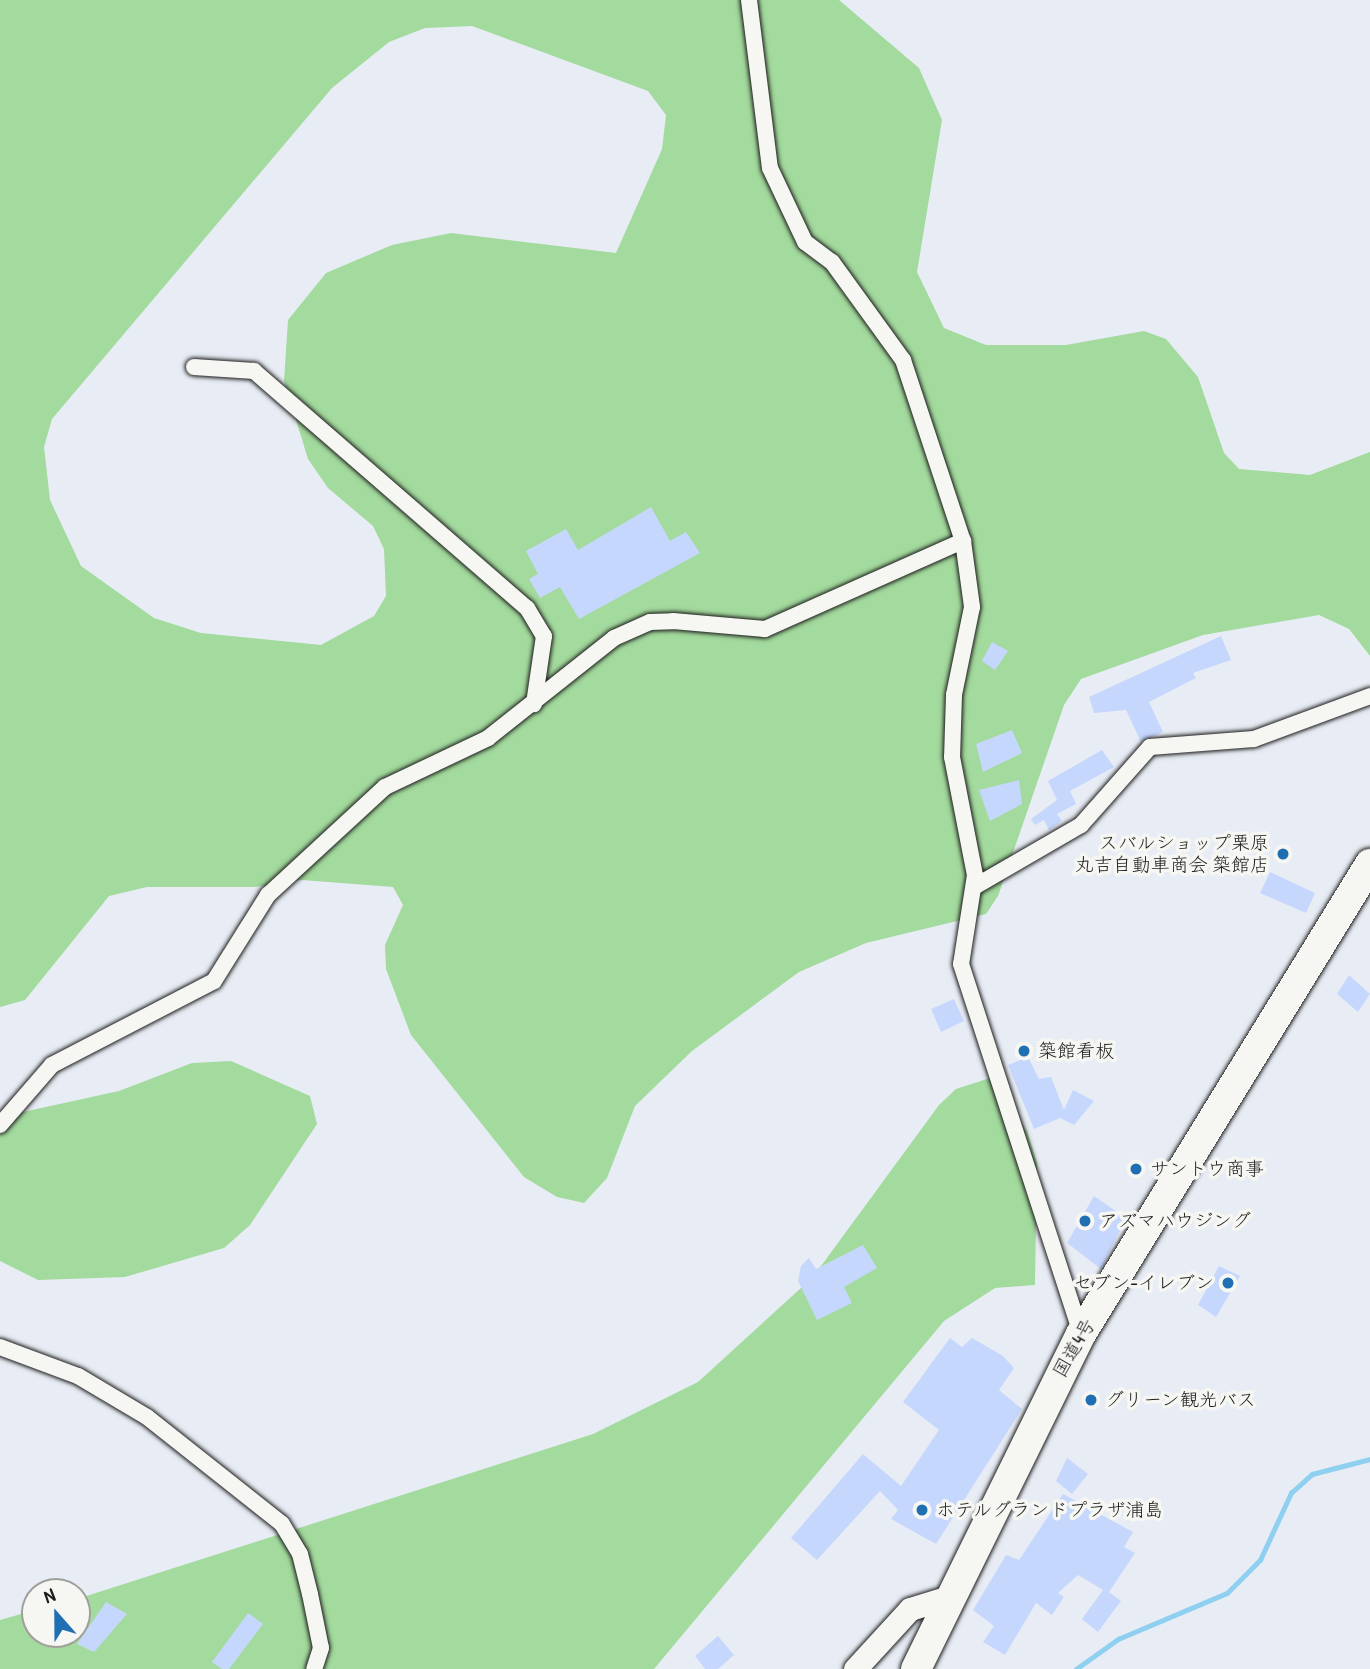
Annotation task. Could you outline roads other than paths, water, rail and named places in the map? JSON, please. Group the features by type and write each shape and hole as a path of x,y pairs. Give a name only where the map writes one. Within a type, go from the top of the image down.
{"highway":[{"name":"国道4号","path":"916,1669 947,1598 1081,1334 1370,864"}],"street":[{"path":"749,0 770,168 805,242 832,262 902,360 963,541 972,607 954,695 952,757 974,851 974,887 961,964 1081,1334"},
{"path":"194,367 254,371 527,608 544,636 534,704"},
{"path":"0,1125 52,1065 214,981 268,895 385,787 453,760 534,704 614,638 650,622 765,629 963,541"},
{"path":"974,887 1081,825 1150,747 1254,740 1370,696"},
{"path":"0,1347 78,1376 147,1417 282,1524 300,1554 310,1594 321,1648 314,1669"},
{"path":"855,1669 910,1609 947,1598"}],"waterway":[{"path":"1076,1669 1118,1639 1227,1593 1260,1560 1291,1493 1312,1474 1370,1459"}],"place":[{"name":"スバルショップ栗原 丸吉自動車商会 築館店","path":"1283,854"},
{"name":"築館看板","path":"1024,1051"},
{"name":"サントウ商事","path":"1136,1169"},
{"name":"アズマハウジング","path":"1085,1221"},
{"name":"セブン-イレブン","path":"1228,1283"},
{"name":"グリーン観光バス","path":"1091,1400"},
{"name":"ホテルグランドプラザ浦島","path":"922,1510"}]}
